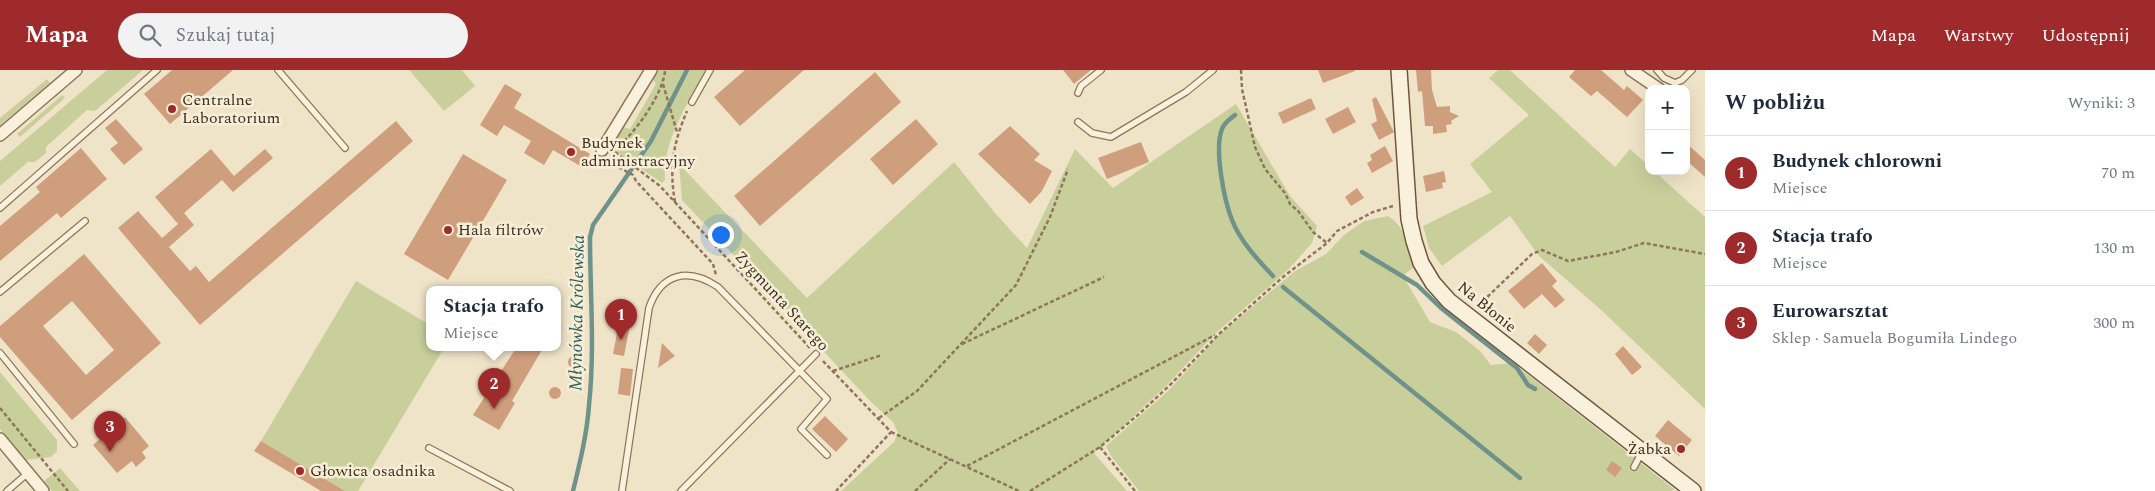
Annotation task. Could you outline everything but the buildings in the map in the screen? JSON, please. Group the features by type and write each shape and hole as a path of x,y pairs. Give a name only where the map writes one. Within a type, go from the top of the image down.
{"street":[{"path":"0,135 76,70"},
{"name":"Na Błonie","path":"1399,70 1409,219 1421,263 1433,283 1448,301 1693,491"},
{"path":"1631,70 1654,85"},
{"path":"606,151 654,71"},
{"path":"0,439 43,491"}],"lane":[{"path":"0,208 157,70"},
{"path":"278,70 345,148"},
{"path":"692,102 710,70"},
{"path":"1078,93 1081,86 1101,70"},
{"path":"1078,122 1092,133 1110,137 1186,92 1213,70"},
{"path":"1657,70 1664,78 1676,83 1692,70"},
{"path":"0,292 84,221"},
{"path":"622,491 648,308 659,287 676,277 700,277 719,289 827,399 801,429 826,455"},
{"path":"0,353 74,444"},
{"path":"681,491 816,354"},
{"path":"429,448 510,491"},
{"path":"1634,467 1642,452"},
{"path":"7,491 28,473"}],"path":[{"path":"665,70 662,84 635,130 606,151 619,169 628,171 633,175 636,181 713,264 719,289"},
{"path":"1241,70 1242,89 1255,147 1265,169 1313,232 1326,243"},
{"path":"654,71 662,84 678,133"},
{"path":"676,204 671,176 678,133 692,102"},
{"name":"Zygmunta Starego","path":"606,151 656,181 891,432"},
{"path":"879,418 917,391 1016,285 1050,217 1068,169"},
{"path":"1030,491 1100,447 1172,384 1219,334 1282,278 1326,243 1337,231 1373,212 1390,207"},
{"path":"1468,316 1532,254 1542,250 1568,261 1616,252 1644,243 1705,254"},
{"path":"961,344 1104,277"},
{"path":"966,466 1219,334"},
{"path":"833,371 882,355"},
{"path":"0,408 68,491"},
{"path":"836,491 891,432 1020,491"},
{"path":"1100,447 1134,491"},
{"path":"915,491 950,459"}],"green space":[{"path":"107,70 143,70 95,111 87,110 46,147 46,153 35,162 28,162 0,186 0,161"},
{"path":"409,70 462,70 475,86 444,111"},
{"path":"656,70 706,70 684,109 672,137 665,166 665,180 662,183 611,148 623,127 630,129 656,84 652,78"},
{"path":"1498,70 1510,70 1615,167 1630,149 1645,162 1645,175 1658,175 1705,217 1705,409 1599,308 1539,256 1510,216 1442,266 1429,248 1423,226 1492,192 1470,164 1529,115 1489,78"},
{"path":"47,79 50,83 0,125 0,118"},
{"path":"62,95 65,98 20,137 17,134"},
{"path":"1236,104 1290,196 1317,226 1312,243 1289,269 1217,332 1166,386 1094,453 1127,491 841,491 894,442 898,433 893,422 870,401 682,200 679,164 807,298 954,162 995,213 1027,248 1075,149 1113,188"},
{"path":"1388,216 1398,225 1408,244 1415,266 1403,276 1430,322 1456,332 1479,350 1491,365 1513,363 1674,489 1672,491 1139,491 1111,456 1106,446 1169,390 1219,335 1295,271 1326,254 1344,235 1364,221"},
{"path":"356,281 426,323 426,351 442,351 358,491 345,491 261,441"},
{"path":"0,372 57,440 57,451 51,457 25,460 0,429"},
{"path":"60,468 80,491 52,491 44,481"}],"waterway":[{"name":"Młynówka Królewska","path":"573,491 585,437 591,384 590,237 593,225 651,141 687,70"},
{"path":"1235,115 1224,125 1220,138 1221,174 1226,200 1235,228 1250,250 1273,276"},
{"path":"1362,252 1417,285 1441,308 1517,368 1528,385 1535,389"},
{"path":"1283,287 1520,478"}],"place":[{"name":"Centralne Laboratorium","path":"172,109"},
{"name":"Budynek administracyjny","path":"571,152"},
{"name":"Hala filtrów","path":"448,230"},
{"name":"Budynek chlorowni","path":"621,340"},
{"name":"Stacja trafo","path":"494,409"},
{"name":"Żabka","path":"1681,449"},
{"name":"Eurowarsztat","path":"110,452"},
{"name":"Głowica osadnika","path":"300,471"}]}
